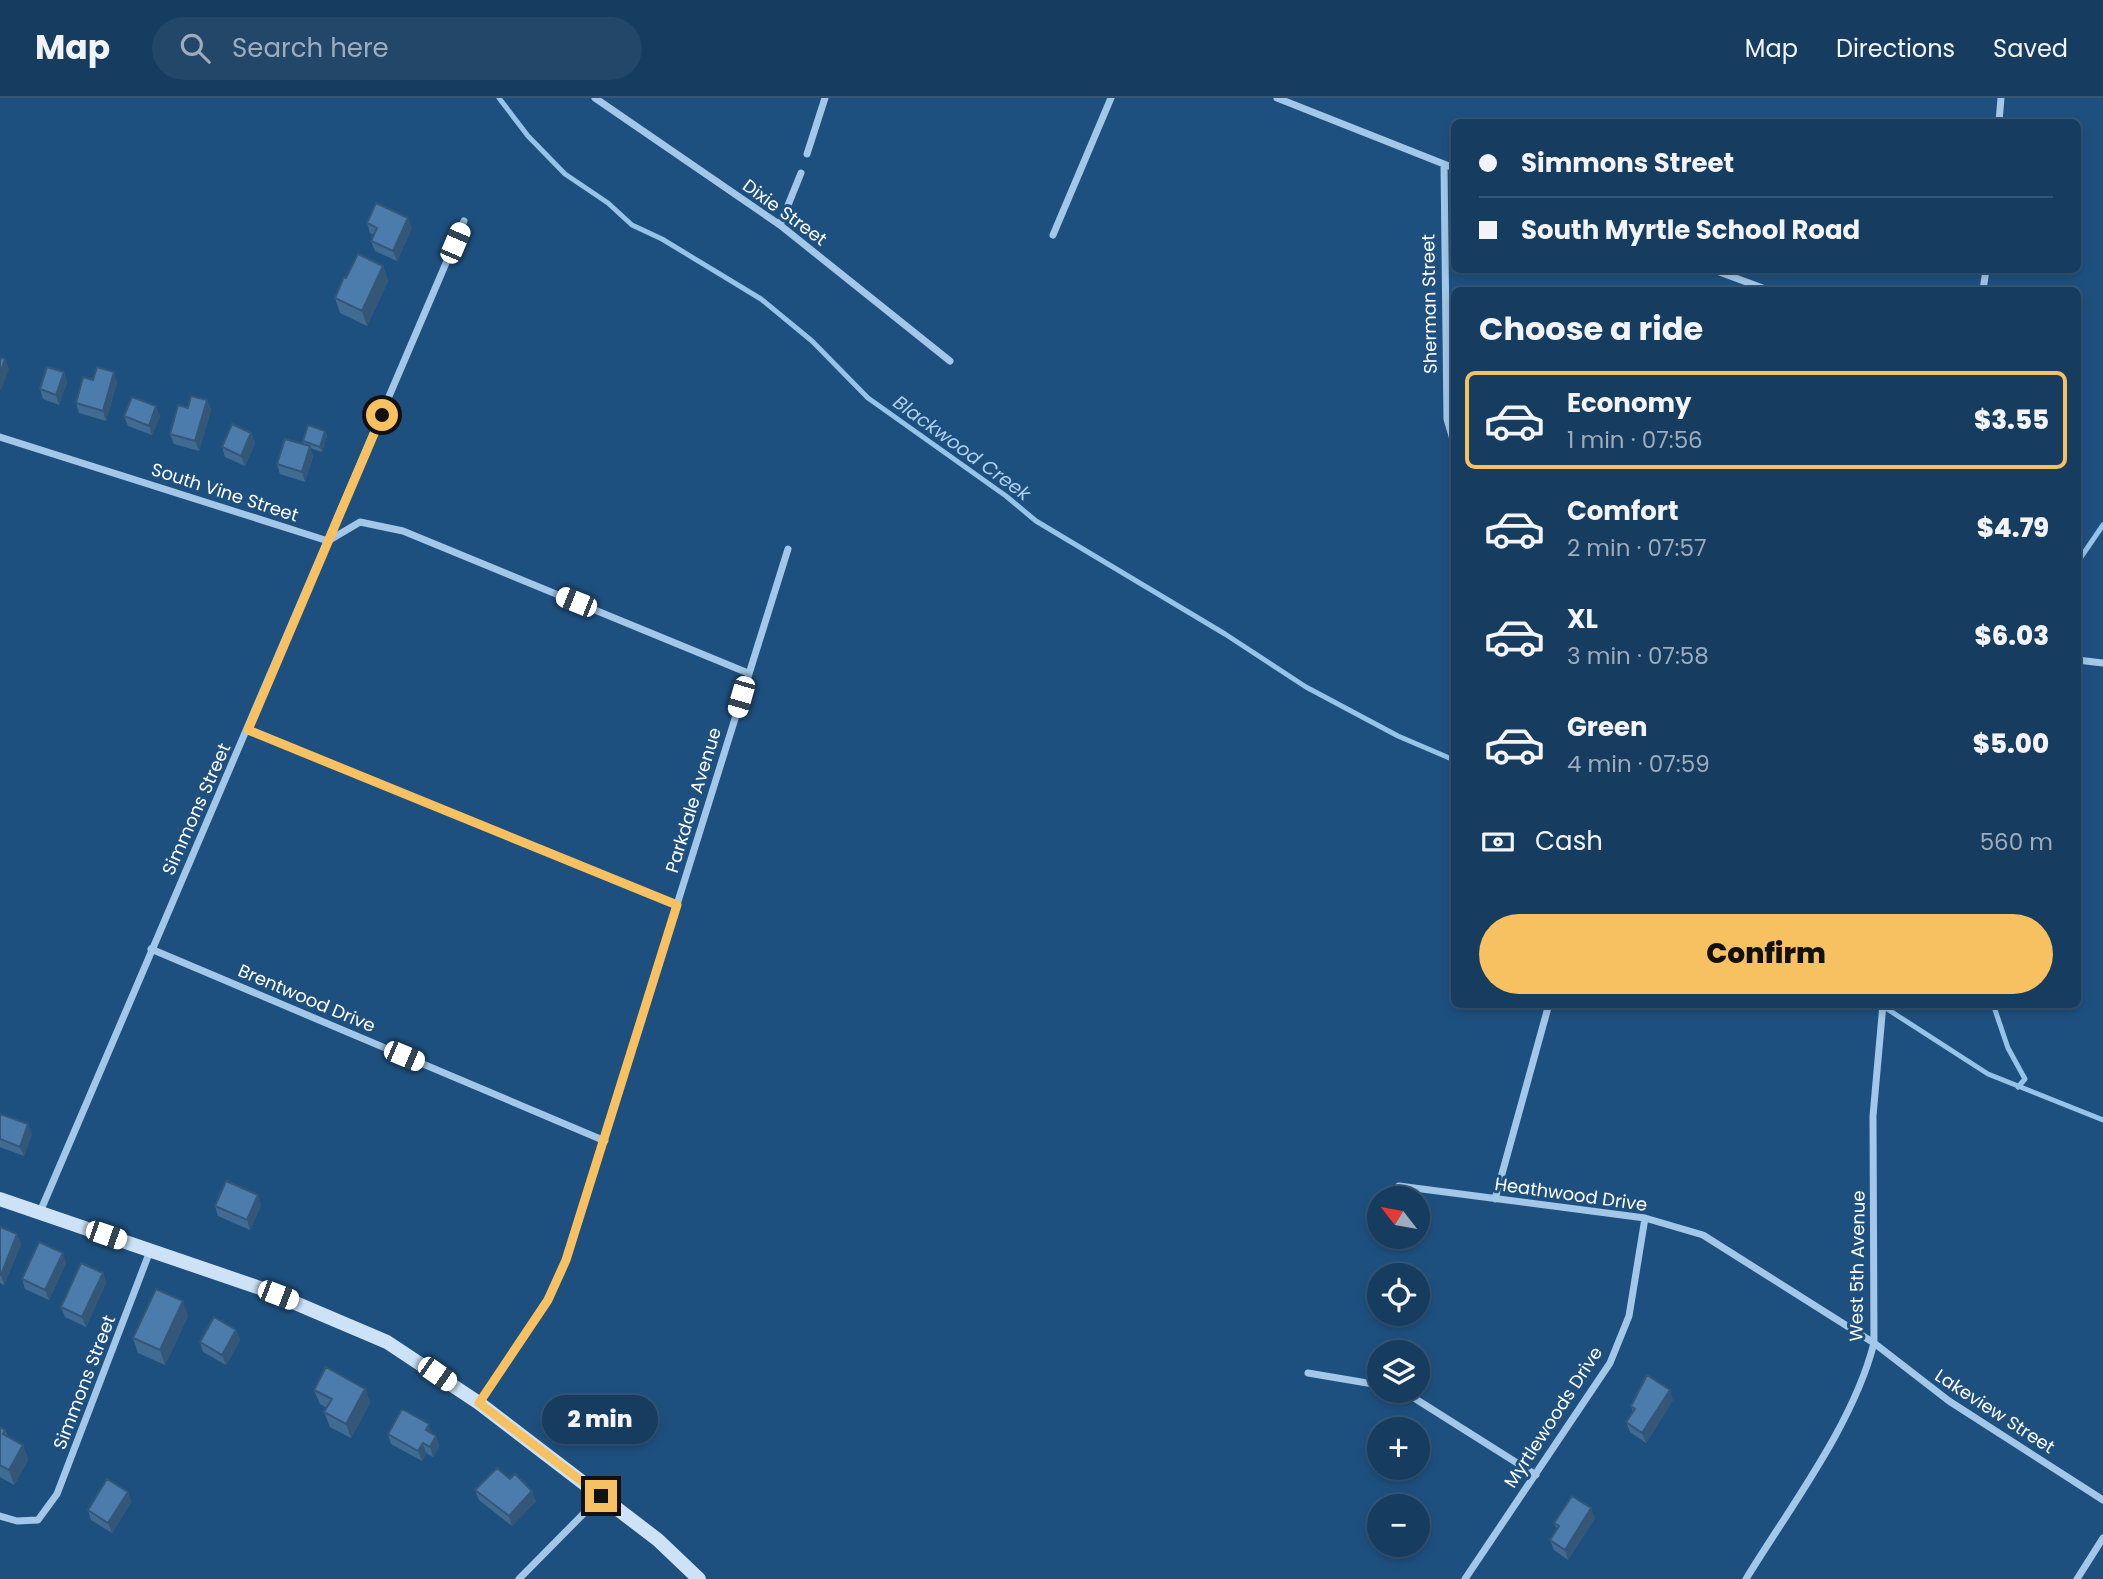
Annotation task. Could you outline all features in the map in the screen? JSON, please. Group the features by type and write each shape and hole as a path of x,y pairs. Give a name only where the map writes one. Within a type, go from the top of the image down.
{"main road":[{"path":"0,1199 260,1287 342,1320 397,1348 479,1403 601,1496 659,1541 699,1579"}],"street":[{"name":"Dixie Street","path":"595,98 780,225 950,361"},
{"path":"807,154 825,98"},
{"path":"1054,235 1111,98"},
{"path":"1278,98 1451,167"},
{"path":"1999,119 2001,98"},
{"name":"Sherman Street","path":"1444,164 1447,419 1451,433"},
{"path":"780,225 801,173"},
{"name":"Simmons Street","path":"40,1212 464,221"},
{"path":"1722,273 1760,287"},
{"name":"South Vine Street","path":"0,437 328,541"},
{"path":"328,541 360,522 403,531 748,673"},
{"name":"Parkdale Avenue","path":"479,1403 548,1300 566,1260 788,549"},
{"path":"2081,660 2103,663"},
{"path":"248,730 677,905"},
{"name":"Brentwood Drive","path":"151,949 605,1141"},
{"path":"1495,1199 1548,1008"},
{"name":"West 5th Avenue","path":"1746,1579 1837,1432 1870,1361 1874,1343 1873,1116 1882,1008"},
{"name":"Heathwood Drive","path":"1430,1190 1645,1218 1703,1235 1874,1343"},
{"name":"Myrtlewoods Drive","path":"1465,1579 1610,1363 1629,1316 1645,1218"},
{"name":"Simmons Street","path":"0,1516 17,1521 38,1520 57,1494 151,1250"},
{"name":"Lakeview Street","path":"1874,1343 1949,1401 2103,1500"},
{"path":"1308,1373 1367,1383"},
{"path":"1422,1403 1536,1475"},
{"path":"519,1579 601,1496"},
{"path":"2077,1579 2103,1538"}],"building":[{"path":"376,203 408,218 393,251 371,241 377,228 367,223"},
{"path":"358,254 383,266 362,311 335,298"},
{"path":"0,358 5,359 0,374"},
{"path":"47,367 64,372 56,395 40,389"},
{"path":"97,367 114,372 103,411 76,403 83,377 93,380"},
{"path":"191,396 207,400 195,441 170,434 178,405 188,408"},
{"path":"132,397 156,406 149,426 124,416"},
{"path":"232,424 251,433 241,456 222,447"},
{"path":"308,425 325,431 320,447 303,441"},
{"path":"285,439 310,446 302,472 277,464"},
{"path":"0,1114 28,1124 20,1147 0,1139"},
{"path":"226,1181 258,1195 247,1220 215,1206"},
{"path":"0,1227 17,1234 1,1275 0,1275"},
{"path":"39,1242 63,1253 45,1290 22,1279"},
{"path":"81,1263 103,1273 82,1317 61,1307"},
{"path":"156,1289 183,1301 160,1350 133,1338"},
{"path":"214,1317 236,1330 222,1355 200,1342"},
{"path":"326,1367 365,1389 346,1424 324,1412 332,1399 314,1390"},
{"path":"1647,1375 1670,1390 1642,1433 1626,1422 1635,1409 1631,1406"},
{"path":"402,1409 429,1424 426,1430 436,1436 430,1447 423,1443 418,1451 388,1434"},
{"path":"0,1427 5,1430 3,1434 23,1445 9,1470 0,1465"},
{"path":"497,1468 510,1479 515,1474 532,1491 509,1516 475,1490"},
{"path":"107,1479 128,1492 108,1523 88,1510"},
{"path":"1572,1496 1591,1508 1565,1550 1550,1540 1559,1526 1554,1523"}],"waterway":[{"name":"Blackwood Creek","path":"499,98 528,136 565,174 608,203 632,225 662,239 761,299 812,341 868,398 1006,496 1036,521 1225,634 1306,687 1398,736 1451,759"},
{"path":"2081,557 2103,525"},
{"name":"Blackwood Creek","path":"1886,1008 1988,1074 2103,1120"},
{"path":"1994,1008 2008,1048 2025,1079 2018,1087"}],"route":[{"path":"382,415 248,730 677,905 566,1260 548,1300 479,1403 601,1496"}]}
